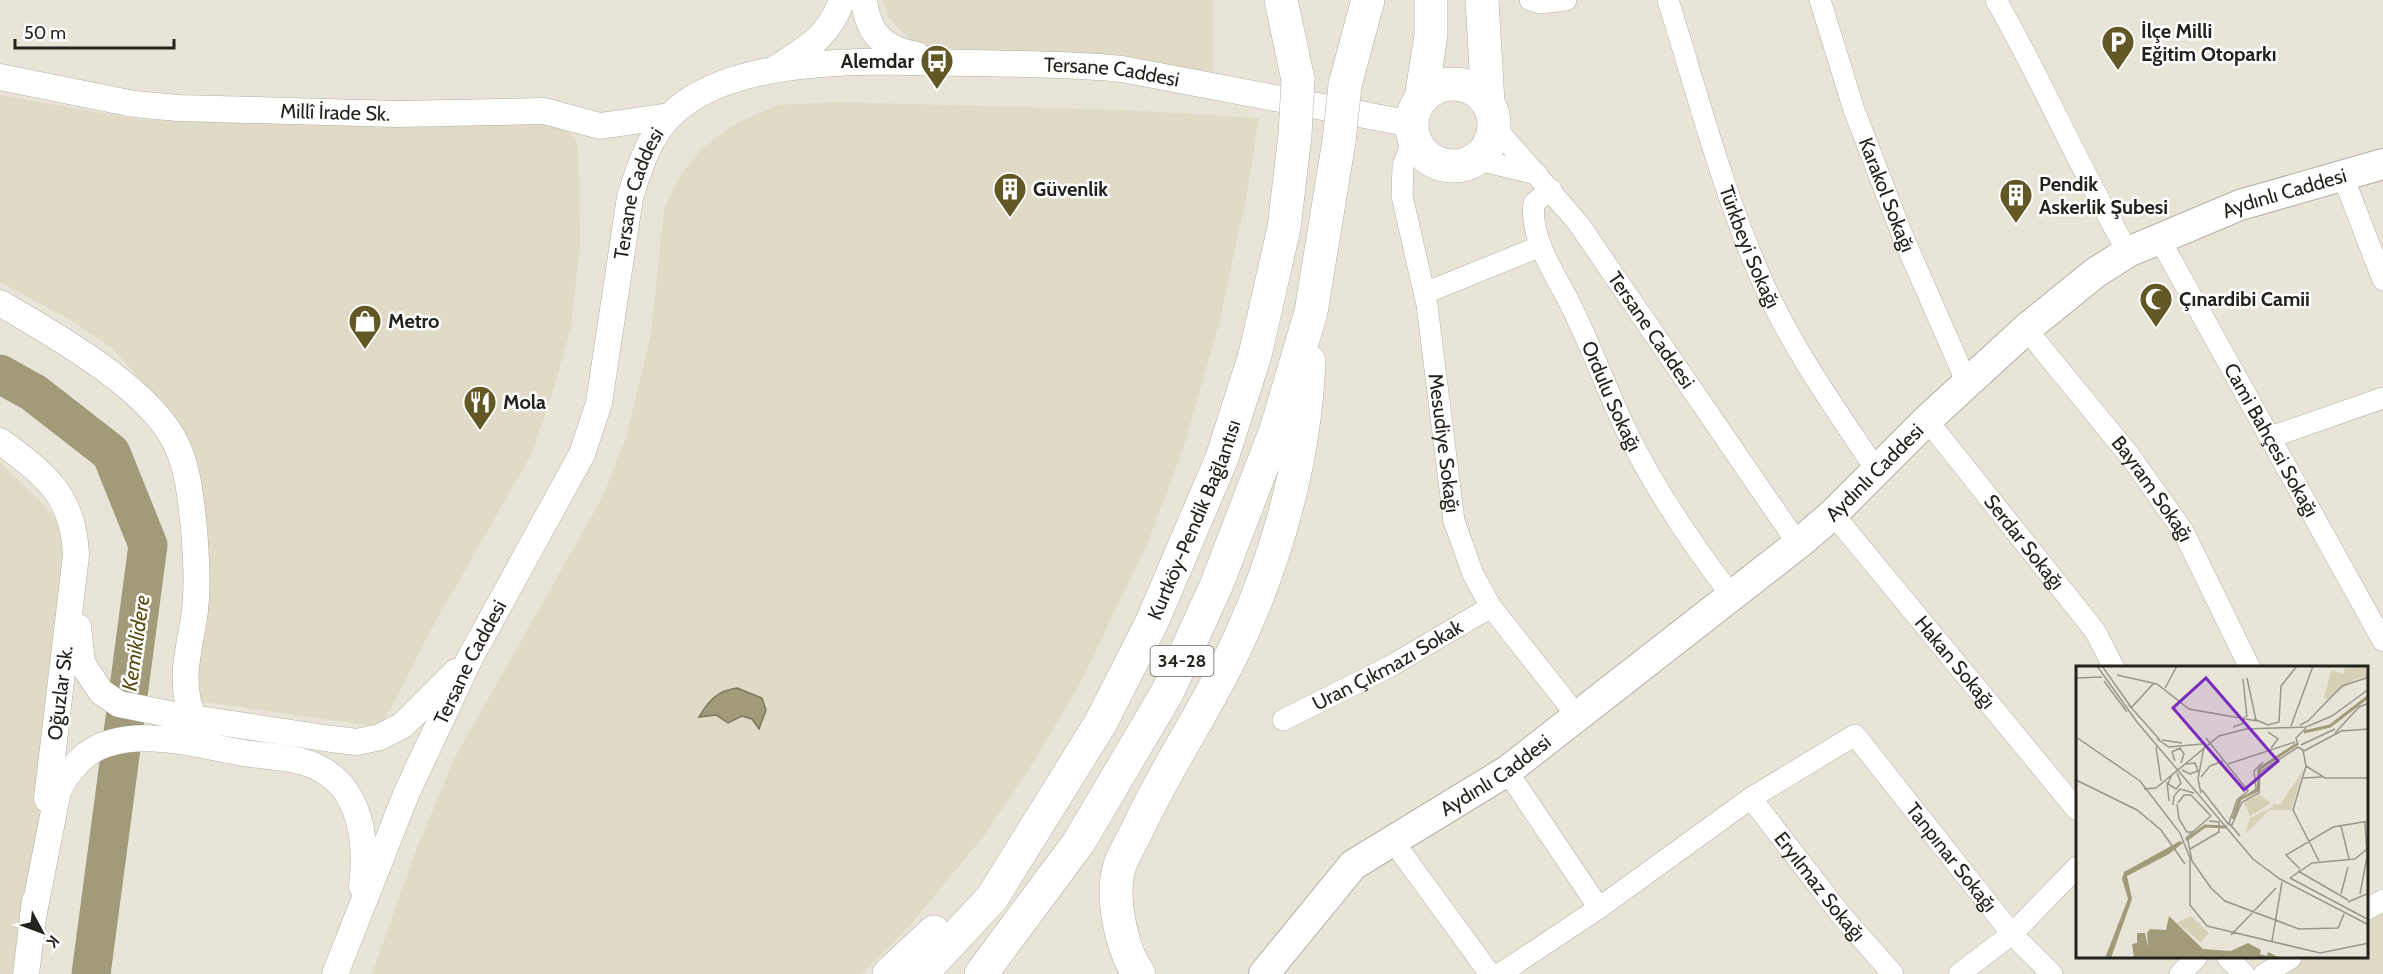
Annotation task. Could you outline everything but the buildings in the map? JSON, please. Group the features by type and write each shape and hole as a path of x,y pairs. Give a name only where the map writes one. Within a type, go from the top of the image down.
{"main road":[{"path":"1281,0 1298,80"},
{"name":"Kurtköy-Pendik Bağlantısı","path":"921,974 992,898 1100,724 1152,622 1222,458 1255,355 1284,228 1305,0"},
{"name":"34-28","path":"981,974 1079,842 1168,691 1216,586 1256,488 1311,312 1339,141 1345,85 1348,0"},
{"path":"1345,85 1368,0"},
{"path":"1431,0 1431,35 1416,120 1420,150 1431,159 1444,165 1458,165 1475,159 1488,146 1491,114 1484,1"},
{"path":"1416,120 1432,89 1445,84 1458,84 1471,88 1491,114"},
{"name":"Aydınlı Caddesi","path":"1264,974 1353,865 1507,771 1798,544 1833,514 1927,420 2026,329 2095,273 2128,252 2240,205 2383,164"},
{"path":"1139,973 1123,944 1120,929 1118,914 1120,867 1149,806 1237,644 1282,528 1307,409 1311,312"},
{"path":"889,974 940,926 1042,818"},
{"name":"Aydınlı Caddesi","path":"1289,974 1393,841"}],"street":[{"path":"773,70 817,42 832,22 842,0"},
{"path":"864,0 871,26 880,39 893,50 974,63"},
{"path":"1530,0 1540,3 1566,0"},
{"name":"Türkbeyi Sokağı","path":"1668,0 1732,202 1764,284 1807,366 1877,471"},
{"name":"Karakol Sokağı","path":"1820,0 1854,110 1903,237 1967,383"},
{"path":"1996,0 2076,152 2102,208 2128,252"},
{"name":"Tersane Caddesi","path":"335,974 407,792 470,658 582,454 599,403 630,197 640,165 654,137 670,116 712,87 773,70 855,61 1074,64 1122,69 1416,120"},
{"name":"Millî İrade Sk.","path":"0,77 134,104 202,109 398,114 544,111 600,126 670,116"},
{"name":"Tersane Caddesi","path":"1491,114 1589,239 1798,544"},
{"name":"Mesudiye Sokağı","path":"1416,120 1403,166 1402,196 1425,293 1454,521 1473,574 1491,607 1578,717"},
{"path":"1475,159 1544,182"},
{"path":"2342,174 2383,280"},
{"name":"Ordulu Sokağı","path":"1544,182 1534,203 1532,219 1541,246 1575,313 1626,431 1684,530 1731,595"},
{"name":"Cami Bahçesi Sokağı","path":"2159,238 2383,641"},
{"path":"1425,293 1541,246"},
{"path":"0,303 80,350 99,365 158,417 178,447 186,471 196,560 195,609 185,679 186,717"},
{"name":"Bayram Sokağı","path":"2026,329 2130,456 2183,531 2249,666"},
{"path":"2271,437 2383,399"},
{"name":"Serdar Sokağı","path":"1927,420 2095,631 2113,666"},
{"name":"Oğuzlar Sk.","path":"0,441 35,468 62,499 74,524 76,555 26,974"},
{"name":"Hakan Sokağı","path":"1833,514 2076,809"},
{"path":"76,555 79,650 82,663 101,692 119,704 186,717 357,742 380,737 403,724 470,658"},
{"name":"Uran Çıkmazı Sokak","path":"1283,720 1389,668 1491,607"},
{"name":"Tanpınar Sokağı","path":"1751,798 1855,735 2012,934 2052,974"},
{"path":"33,917 58,791 73,768 93,751 107,743 128,738 172,741 304,762 325,772 341,786 355,809 362,836 364,864 358,917"},
{"path":"1507,771 1599,908"},
{"path":"1500,974 1599,908 1751,798"},
{"name":"Eryılmaz Sokağı","path":"1751,798 1840,915 1893,974"},
{"path":"1393,841 1490,974"},
{"path":"1959,974 2012,934 2076,868"},
{"path":"2180,974 2194,959"},
{"path":"2230,959 2244,974"},
{"path":"2264,974 2288,959"}],"shaded area":[{"path":"883,0 1213,0 1213,72 1139,60 916,46 888,17"},
{"path":"0,95 142,120 551,123 564,128 574,137 578,147 580,246 571,327 553,392 531,455 427,637 381,727 190,700 196,468 189,441 174,417 113,349 72,321 0,282"},
{"path":"838,102 1124,110 1259,118 1247,193 1219,324 1184,446 1147,545 1078,687 1031,766 983,837 911,924 862,974 372,974 415,853 454,759 603,496 626,438 651,334 664,210 677,180 701,149 733,125 778,105"},
{"path":"0,462 44,505 70,537 52,747 16,974 0,974"},
{"path":"737,688 762,698 766,710 759,729 752,719 742,716 728,723 716,715 699,717 714,697 724,691"},
{"path":"2383,908 2383,974 2281,974 2305,959 2368,959 2368,918"}],"waterway":[{"name":"Kemiklidere","path":"0,374 34,393 111,453 148,545 91,974"}],"place":[{"name":"İlçe Milli Eğitim Otoparkı","path":"2118,71"},
{"name":"Alemdar","path":"937,90"},
{"name":"Güvenlik","path":"1010,218"},
{"name":"Pendik Askerlik Şubesi","path":"2016,224"},
{"name":"Çınardibi Camii","path":"2156,328"},
{"name":"Metro","path":"365,350"},
{"name":"Mola","path":"480,431"}]}
